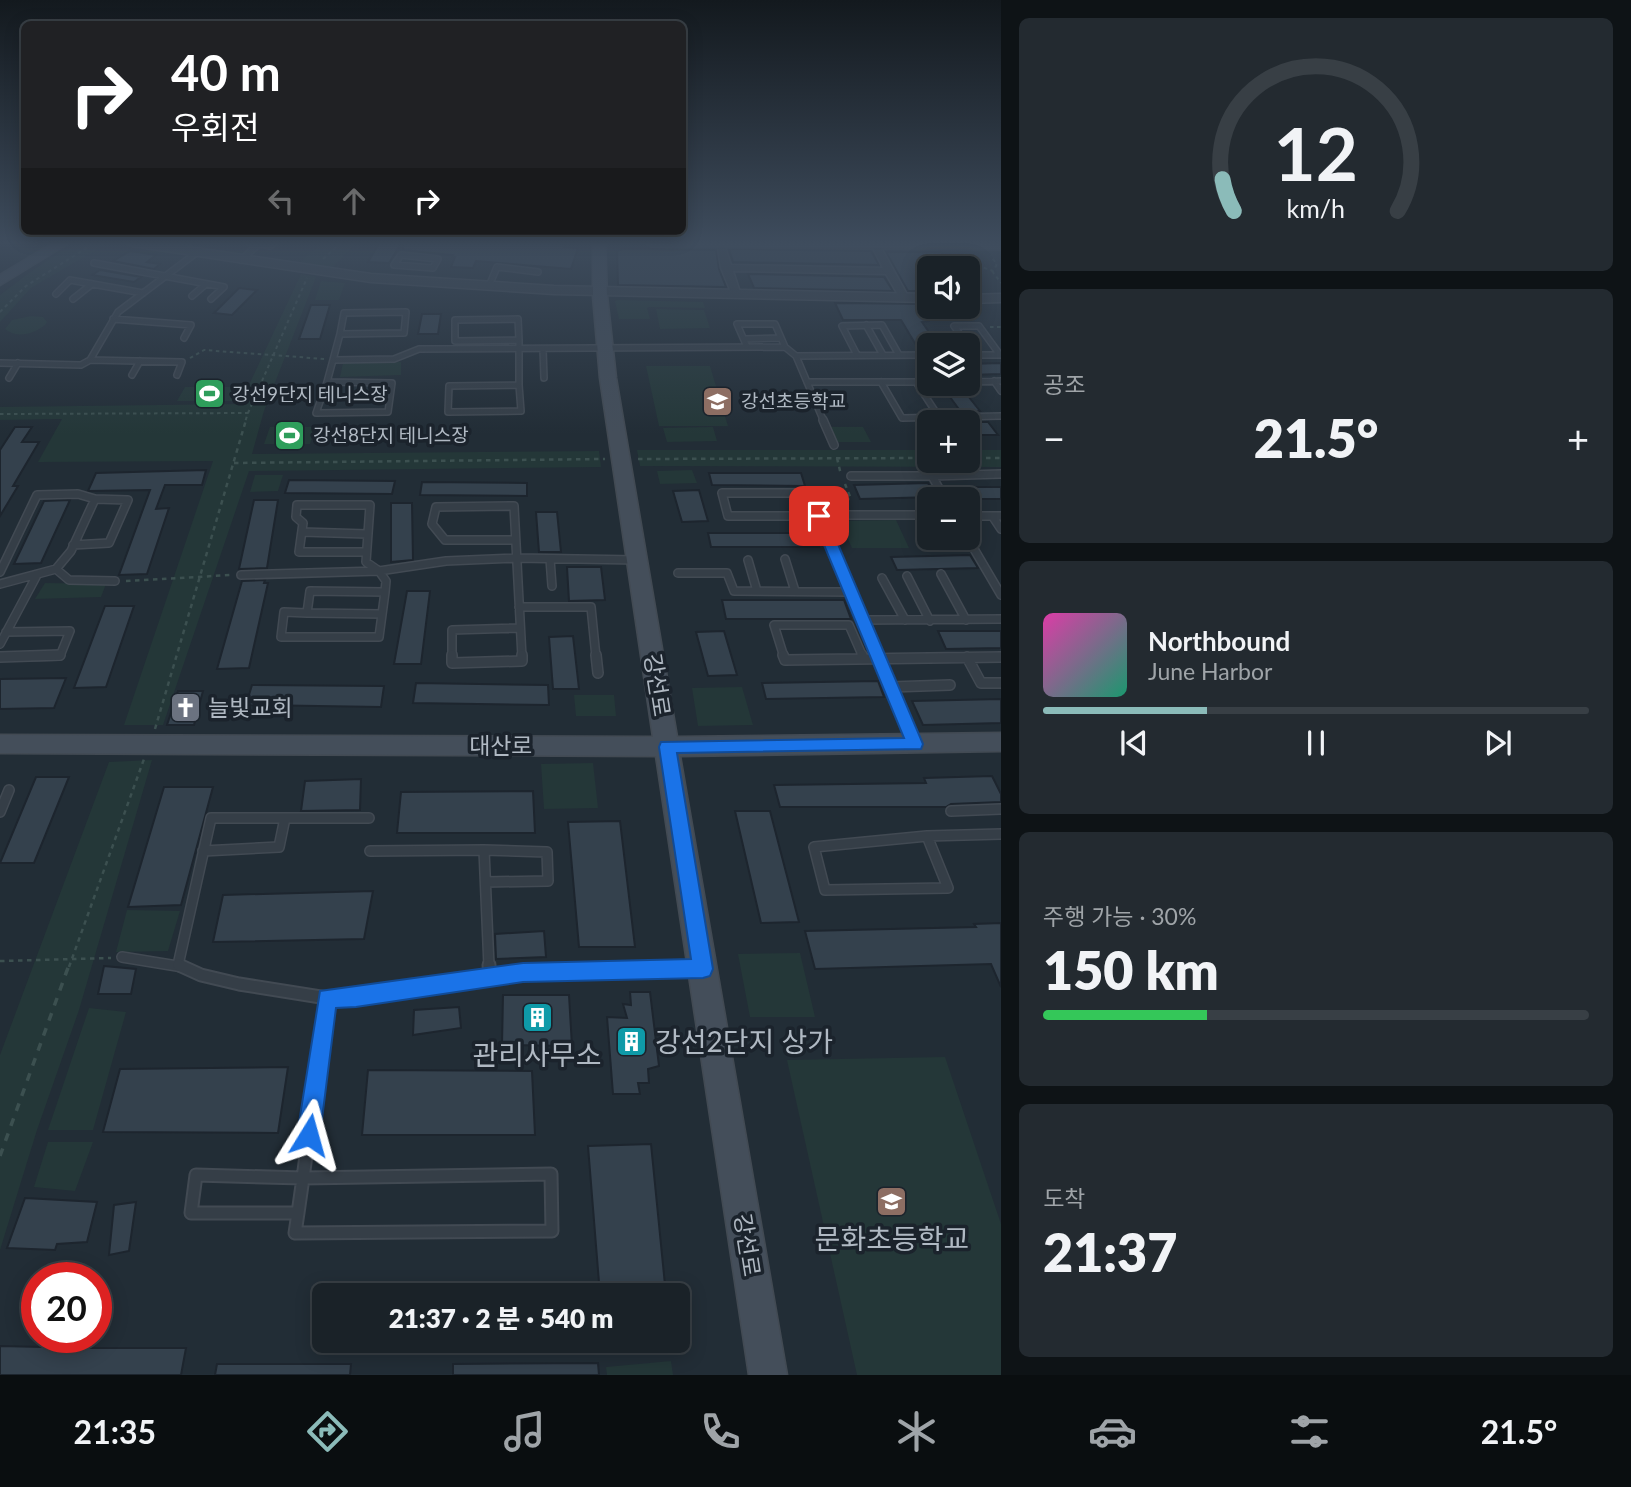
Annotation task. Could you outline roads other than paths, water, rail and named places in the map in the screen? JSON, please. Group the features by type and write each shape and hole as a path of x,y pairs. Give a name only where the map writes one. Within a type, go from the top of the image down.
{"main road":[{"name":"강선로","path":"601,306 605,349 637,560 768,1375"},
{"name":"대산로","path":"0,744 999,746"}],"lane":[{"path":"90,360 113,319 128,306"},
{"path":"327,382 392,383 388,412 316,413 327,382 335,360 344,313 406,312 404,333 340,334"},
{"path":"113,319 191,325 184,338"},
{"path":"519,385 449,386 448,412 521,411 520,340 518,319 455,320 454,341 520,340"},
{"path":"747,347 737,324 775,324 785,347 796,356 834,444"},
{"path":"857,355 842,326 881,325 899,355"},
{"path":"866,326 883,355"},
{"path":"954,326 979,326 1000,355 971,355 954,326"},
{"path":"744,339 781,338"},
{"path":"335,360 394,359 419,349 785,347"},
{"path":"543,348 544,378"},
{"path":"796,356 917,355"},
{"path":"0,363 81,365 90,360 182,362 177,375"},
{"path":"132,375 140,361"},
{"path":"9,378 18,363"},
{"path":"980,382 998,381 1001,391"},
{"path":"807,382 916,382 934,410"},
{"path":"881,382 902,418 917,418"},
{"path":"980,416 1001,416"},
{"path":"851,476 1001,474"},
{"path":"932,476 938,487"},
{"path":"915,744 851,592 816,516 802,492 722,493 728,516 816,516 917,515"},
{"path":"0,572 37,495 78,494 95,499 128,500 108,544 73,545"},
{"path":"0,584 55,569 73,545 95,499"},
{"path":"365,552 299,552 303,523 296,517 297,505 370,505 366,562 379,571 386,581 385,592 379,637 282,637 284,612 382,614"},
{"path":"515,540 445,540 432,524 436,506 514,506 522,662 452,663 452,631 520,628"},
{"path":"997,517 1001,529"},
{"path":"302,532 367,534"},
{"path":"975,550 1001,595"},
{"path":"0,552 10,552"},
{"path":"241,575 379,571 446,561 517,558 637,560"},
{"path":"550,559 552,586"},
{"path":"785,559 795,591"},
{"path":"748,560 757,591"},
{"path":"55,569 69,580 115,581"},
{"path":"678,573 727,573 734,591 851,592"},
{"path":"941,574 966,620"},
{"path":"0,644 37,575"},
{"path":"907,576 930,621"},
{"path":"882,578 905,621"},
{"path":"307,612 310,591 385,592"},
{"path":"519,607 591,607 598,673"},
{"path":"863,620 1001,619"},
{"path":"863,658 849,625 774,625 785,660 1001,657"},
{"path":"0,657 60,656 70,631 6,632"},
{"path":"967,657 981,683 1001,682"},
{"path":"891,687 950,685"},
{"path":"0,812 9,790"},
{"path":"951,811 1001,810"},
{"path":"178,965 211,818 369,818"},
{"path":"203,851 279,847 285,818"},
{"path":"927,836 948,888 825,890 814,847 927,836 1001,834"},
{"path":"484,850 491,978"},
{"path":"370,851 547,852 548,881 485,882"},
{"path":"122,957 178,965 201,975 239,984 327,998 356,997 523,972 703,969"},
{"path":"299,1213 191,1213 196,1175 303,1178 551,1174 552,1231 295,1233 299,1213 303,1178 327,998"}],"place":[{"name":"강선9단지 테니스장","path":"209,394"},
{"name":"강선초등학교","path":"718,401"},
{"name":"강선8단지 테니스장","path":"290,435"},
{"name":"늘빛교회","path":"185,708"},
{"name":"관리사무소","path":"537,1018"},
{"name":"강선2단지 상가","path":"632,1042"},
{"name":"문화초등학교","path":"892,1202"}]}
